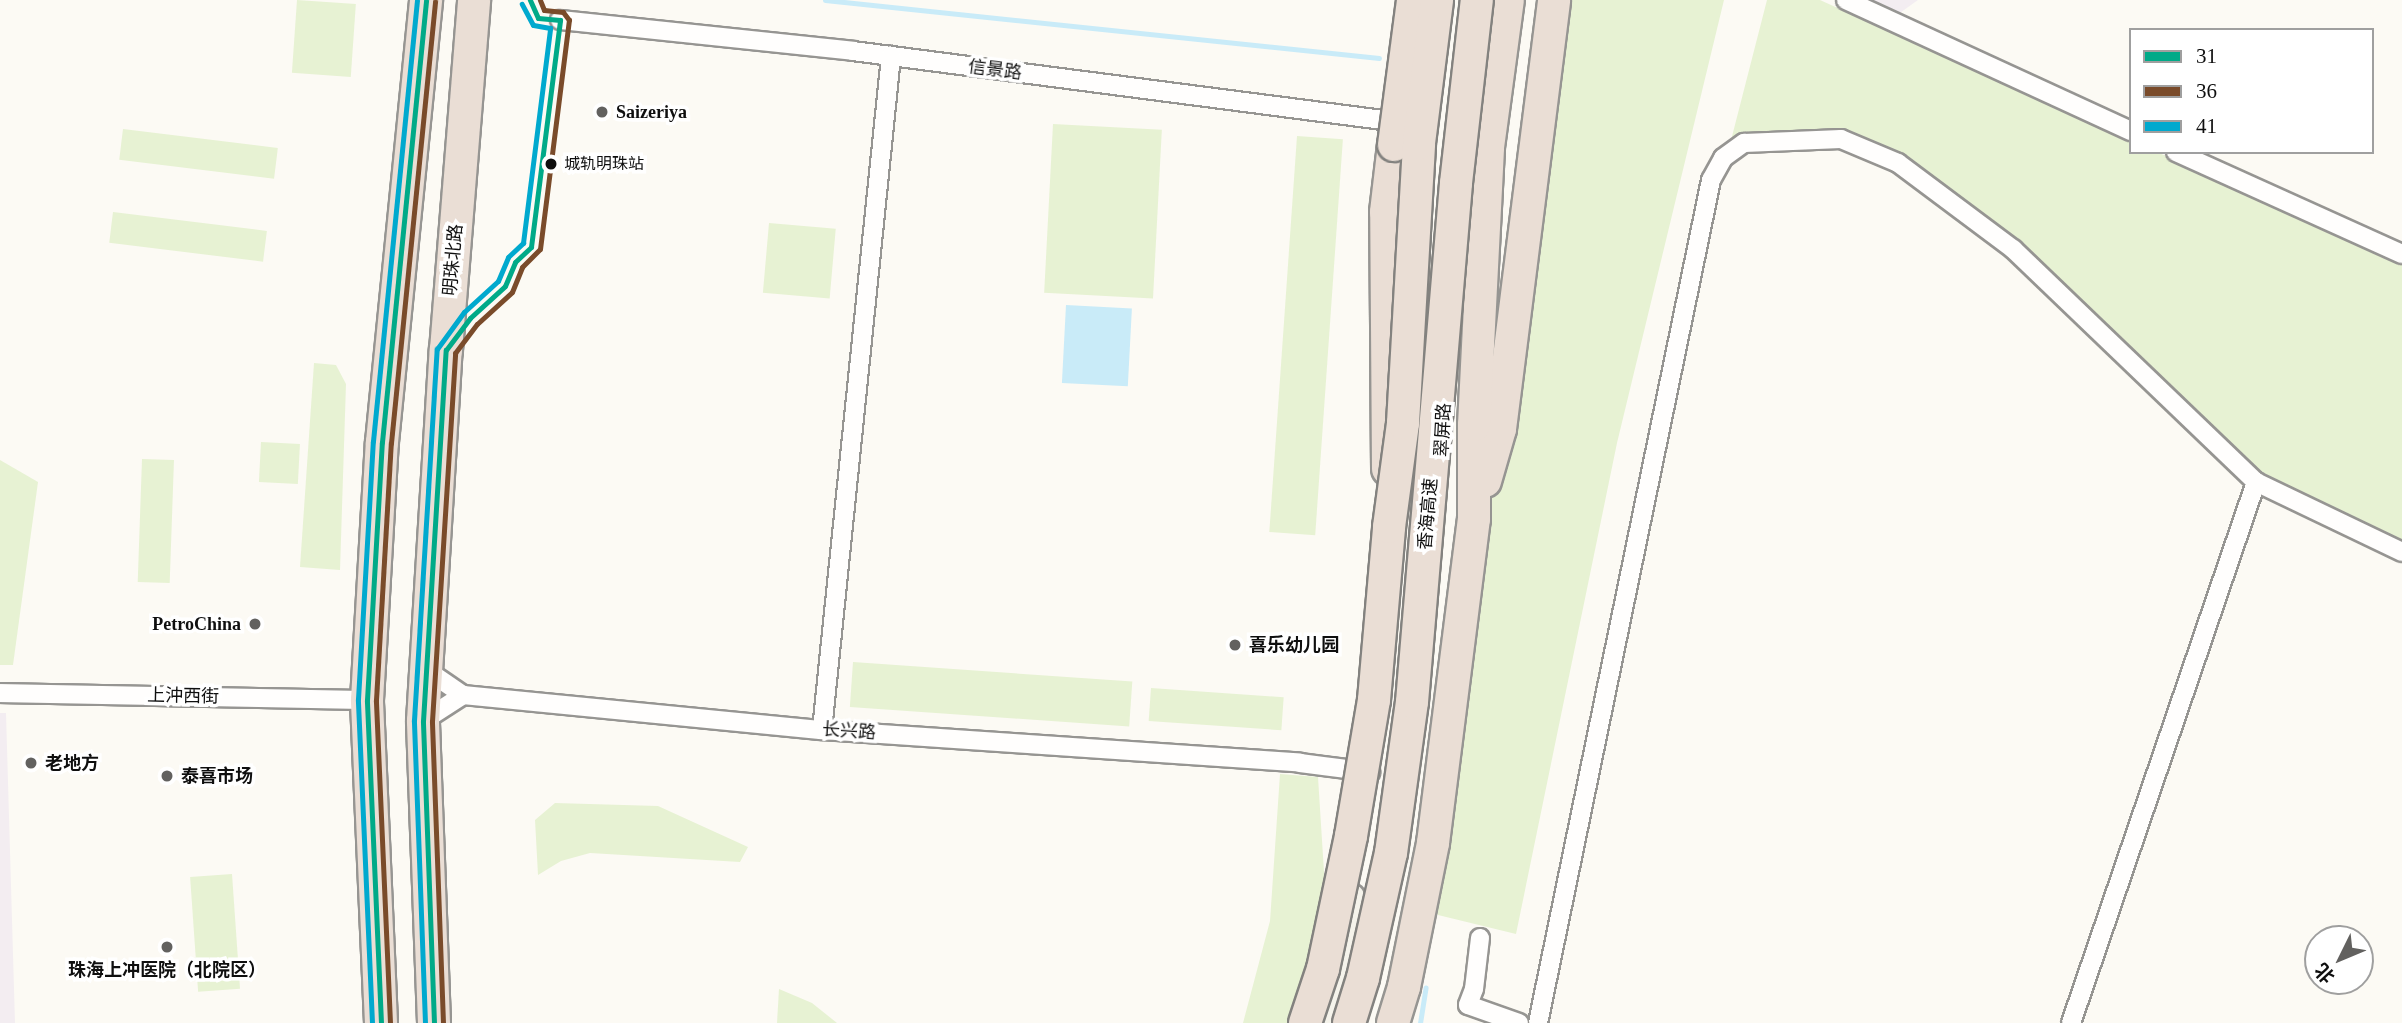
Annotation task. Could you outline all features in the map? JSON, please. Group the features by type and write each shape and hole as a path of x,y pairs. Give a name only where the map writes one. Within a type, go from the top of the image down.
{"highway":[{"path":"381,1023 367,700 382,442 426,0"},
{"name":"明珠北路","path":"434,1023 423,721 425,669 446,350 474,0"},
{"path":"1389,527 1386,212 1413,0"},
{"path":"1305,1023 1328,942 1374,700 1389,527 1403,423 1419,143 1437,0"},
{"name":"香海高速","path":"1349,1023 1363,978 1391,853 1412,702 1456,183 1475,0"},
{"path":"1393,1023 1404,987 1433,843 1474,519 1474,425 1488,147 1508,0"},
{"path":"1474,519 1500,429 1554,0"}],"main road":[{"name":"翠屏路","path":"1328,1023 1344,955 1382,699 1403,487 1430,126 1445,0"},
{"name":"翠屏路","path":"1360,1023 1398,853 1413,757 1441,465 1459,126 1475,0"}],"street":[{"path":"1846,0 2129,130"},
{"name":"信景路","path":"559,20 891,56 1430,126"},
{"path":"822,730 891,56"},
{"path":"1538,1023 1711,180 1723,158 1744,143 1841,139 1898,163 2013,249 2256,482 2402,552"},
{"path":"2180,154 2402,254"},
{"path":"2071,1023 2256,482"},
{"name":"长兴路","path":"425,669 463,695 822,730 1300,763 1370,772"},
{"name":"上沖西街","path":"0,693 367,700"},
{"path":"423,721 463,695"},
{"path":"1480,938 1474,989 1468,1005 1519,1023"}],"shaded area":[{"path":"1867,0 1918,0 1897,15"},
{"path":"0,713 6,713 15,1023 0,1023"}],"green space":[{"path":"297,0 356,4 351,77 292,73"},
{"path":"1566,0 1724,0 1617,443 1516,934 1438,915 1431,907 1527,195"},
{"path":"1767,0 1820,0 2129,140 2129,154 2161,154 2402,263 2402,546 2261,475 2019,242 1902,157 1843,130 1744,135 1728,152"},
{"path":"1053,124 1162,130 1153,298 1044,293"},
{"path":"123,129 278,148 274,179 119,160"},
{"path":"1297,136 1343,139 1315,535 1269,532"},
{"path":"113,212 267,231 263,262 109,243"},
{"path":"769,223 836,229 830,299 763,293"},
{"path":"314,363 336,365 346,384 340,570 300,567"},
{"path":"261,442 300,444 298,484 259,482"},
{"path":"142,459 174,460 170,583 138,582"},
{"path":"0,460 38,482 13,665 0,665"},
{"path":"853,662 1132,682 1129,726 850,707"},
{"path":"1151,688 1284,697 1281,730 1149,721"},
{"path":"1280,774 1318,777 1329,951 1306,1023 1243,1023 1270,921"},
{"path":"555,803 658,806 748,847 740,862 590,853 561,861 538,875 535,820"},
{"path":"232,874 240,989 198,992 190,877"},
{"path":"779,989 812,1003 837,1023 777,1023"}],"water":[{"path":"1066,305 1132,308 1128,386 1062,383"}],"waterway":[{"path":"825,0 1379,58"},
{"path":"1420,1023 1426,987"}],"transit line":[{"name":"41","path":"372,1023 358,699 373,441 417,0"},
{"name":"31","path":"381,1023 367,700 382,442 426,0"},
{"name":"31","path":"434,1023 423,721 446,350 470,318 505,286 515,262 531,247 560,20 538,18 530,0"},
{"name":"36","path":"443,1023 432,721 455,353 477,324 512,292 522,267 540,249 569,20 563,12 544,10 540,0"},
{"name":"36","path":"390,1023 376,700 391,443 435,1"},
{"name":"41","path":"425,1023 414,720 437,349 464,312 498,281 508,257 523,243 550,28 533,25 522,4"}],"place":[{"name":"Saizeriya","path":"602,112"},
{"name":"城轨明珠站","path":"551,164"},
{"name":"PetroChina","path":"255,624"},
{"name":"喜乐幼儿园","path":"1235,645"},
{"name":"老地方","path":"31,763"},
{"name":"泰喜市场","path":"167,776"},
{"name":"珠海上冲医院（北院区）","path":"167,947"}]}
